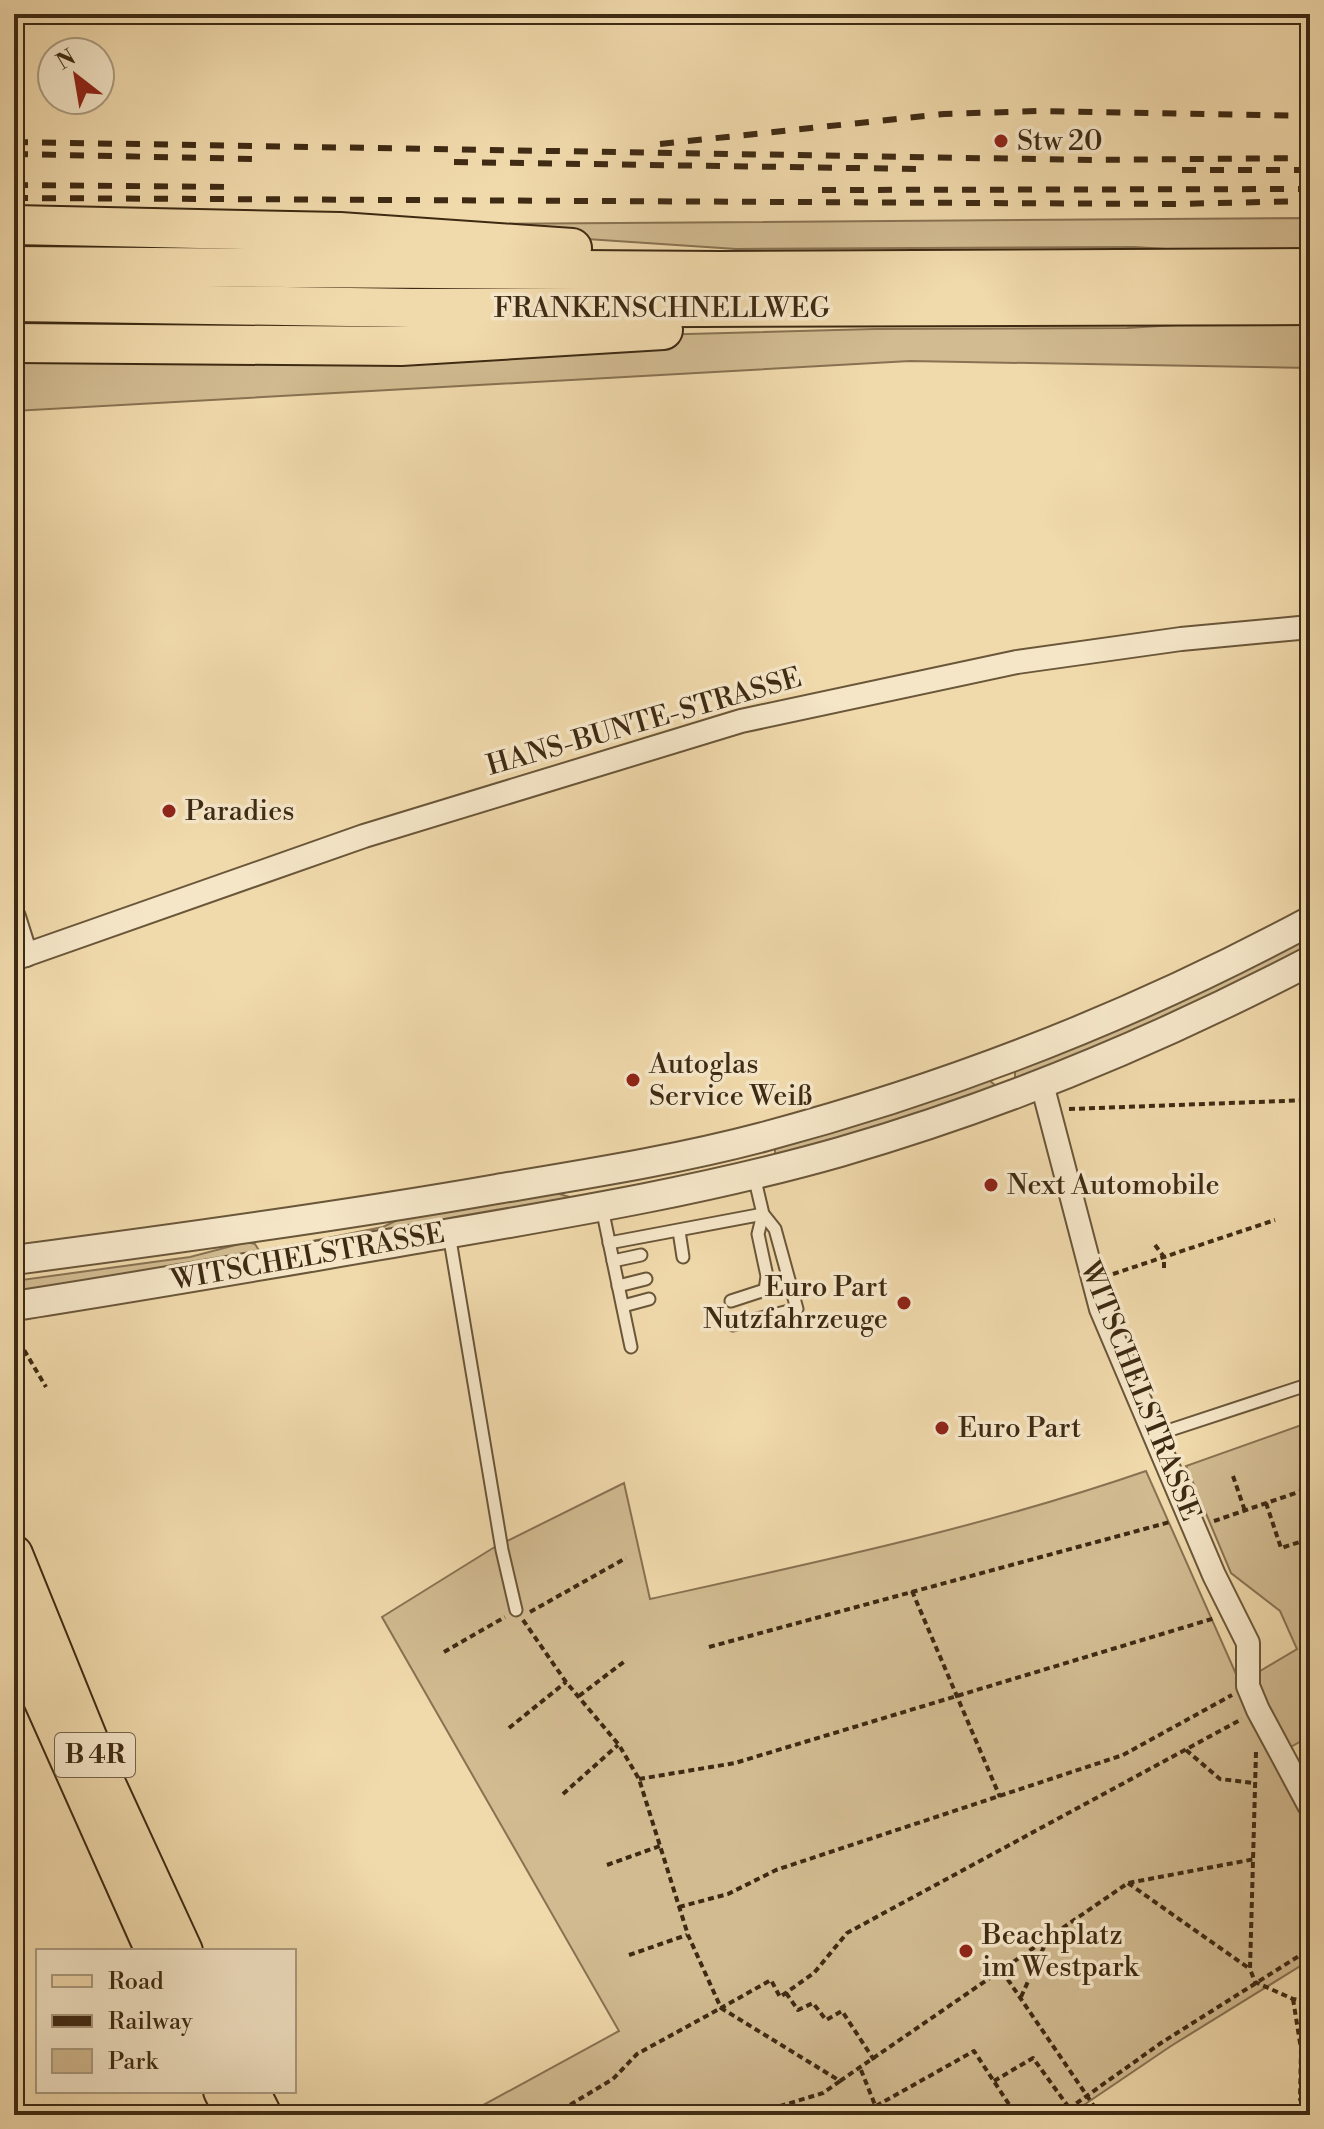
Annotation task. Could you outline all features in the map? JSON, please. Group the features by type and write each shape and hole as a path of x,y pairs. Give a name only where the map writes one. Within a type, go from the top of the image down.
{"highway":[{"path":"14,225 251,228 464,239 578,249 721,271"},
{"name":"FRANKENSCHNELLWEG","path":"14,266 721,271 1310,268"},
{"name":"FRANKENSCHNELLWEG","path":"14,302 860,308 1310,305"},
{"path":"14,343 454,344 788,325 860,308"}],"main road":[{"name":"B 4R","path":"14,1554 108,1786 183,1949"},
{"name":"B 4R","path":"14,1637 153,1949"},
{"path":"223,2093 234,2115"},
{"path":"252,2093 263,2115"}],"street":[{"name":"HANS-BUNTE-STRASSE","path":"20,957 364,836 741,721 1017,662 1181,639 1310,627"},
{"path":"14,917 20,957"},
{"name":"WITSCHELSTRASSE","path":"14,1260 272,1225 595,1172 759,1138 889,1101 1026,1053 1182,986 1310,921"},
{"name":"WITSCHELSTRASSE","path":"14,1306 602,1207 760,1173 1047,1097 1161,1035 1310,961"},
{"name":"WITSCHELSTRASSE","path":"1047,1097 1091,1282 1192,1522 1248,1643 1248,1686"},
{"path":"759,1138 760,1173"},
{"path":"595,1172 602,1207"},
{"path":"272,1225 276,1262"},
{"path":"1248,1686 1309,1805"}],"lane":[{"path":"731,1301 765,1290 767,1276 758,1234 763,1214 760,1173"},
{"path":"602,1207 631,1347"},
{"path":"609,1243 763,1214"},
{"path":"733,1325 797,1309 775,1229 763,1214"},
{"path":"668,1250 682,1252 679,1231"},
{"path":"449,1233 502,1550 518,1614"},
{"path":"613,1261 641,1255"},
{"path":"618,1286 646,1279"},
{"path":"623,1306 649,1299"},
{"path":"1155,1435 1310,1384"}],"path":[{"path":"1047,1097 1310,1100"},
{"path":"1091,1282 1275,1220"},
{"path":"1155,1245 1164,1257 1164,1271"},
{"path":"14,1333 46,1387"},
{"path":"1233,1476 1245,1511"},
{"path":"709,1647 912,1591 1245,1511 1310,1488"},
{"path":"1266,1503 1281,1548 1300,1542 1310,1575"},
{"path":"444,1652 626,1558"},
{"path":"912,1591 1000,1797"},
{"path":"639,1779 735,1763 1233,1613"},
{"path":"518,1614 566,1682 619,1745 639,1779 688,1935 721,2008 840,2081"},
{"path":"578,1697 625,1661"},
{"path":"509,1728 566,1682"},
{"path":"679,1907 728,1894 776,1870 1123,1755 1248,1686"},
{"path":"553,2115 613,2079 637,2054 771,1980 780,1997 814,1973 847,1933 1258,1710"},
{"path":"1258,1710 1250,1969 1255,1982 1293,1999 1310,2002"},
{"path":"563,1794 619,1745"},
{"path":"1186,1750 1220,1779 1254,1783"},
{"path":"607,1865 660,1846"},
{"path":"751,2115 823,2093 861,2070 1128,1883 1255,1859"},
{"path":"1128,1883 1250,1969"},
{"path":"629,1955 688,1935"},
{"path":"1020,1998 1048,1938"},
{"path":"1060,2115 1161,2043 1310,1949"},
{"path":"1002,1971 1100,2115"},
{"path":"786,1993 798,2010 813,2003 826,2020 842,2011 874,2060"},
{"path":"1293,1999 1301,2049 1300,2099 1306,2115"},
{"path":"876,2106 974,2051 1016,2115"},
{"path":"994,2081 1033,2058 1070,2109"},
{"path":"861,2070 879,2115"},
{"path":"1299,2072 1310,2071"}],"green space":[{"path":"1310,218 1310,258 1134,247 736,249 481,232 469,224"},
{"path":"1310,318 1310,368 910,361 14,411 14,352 874,329 1127,328"},
{"path":"1310,933 1310,942 1273,969 1019,1083 1015,1078 1015,1068"},
{"path":"988,1079 997,1087 934,1113 775,1156 775,1145"},
{"path":"556,1193 573,1198 284,1251 282,1247 383,1227 404,1217"},
{"path":"247,1242 255,1244 260,1252 14,1296 14,1281 190,1257"},
{"path":"1310,1422 1310,1736 1289,1748 1310,1785 1310,1960 1171,2046 1069,2115 465,2115 619,2031 382,1617 493,1548 624,1483 650,1599 962,1526 1146,1471 1240,1683 1297,1649 1280,1611 1231,1573 1186,1466"}],"railway":[{"path":"660,144 944,114 1039,111 1310,116"},
{"path":"14,142 1092,160 1310,158"},
{"path":"14,154 254,159"},
{"path":"454,162 918,169"},
{"path":"1182,170 1310,170"},
{"path":"14,185 238,187"},
{"path":"822,190 1310,189"},
{"path":"14,198 1175,204 1310,201"}],"place":[{"name":"Stw 20","path":"1001,141"},
{"name":"Paradies","path":"169,811"},
{"name":"Autoglas Service Weiß","path":"633,1080"},
{"name":"Next Automobile","path":"991,1185"},
{"name":"Euro Part Nutzfahrzeuge","path":"904,1303"},
{"name":"Euro Part","path":"942,1428"},
{"name":"Beachplatz im Westpark","path":"966,1951"}]}
